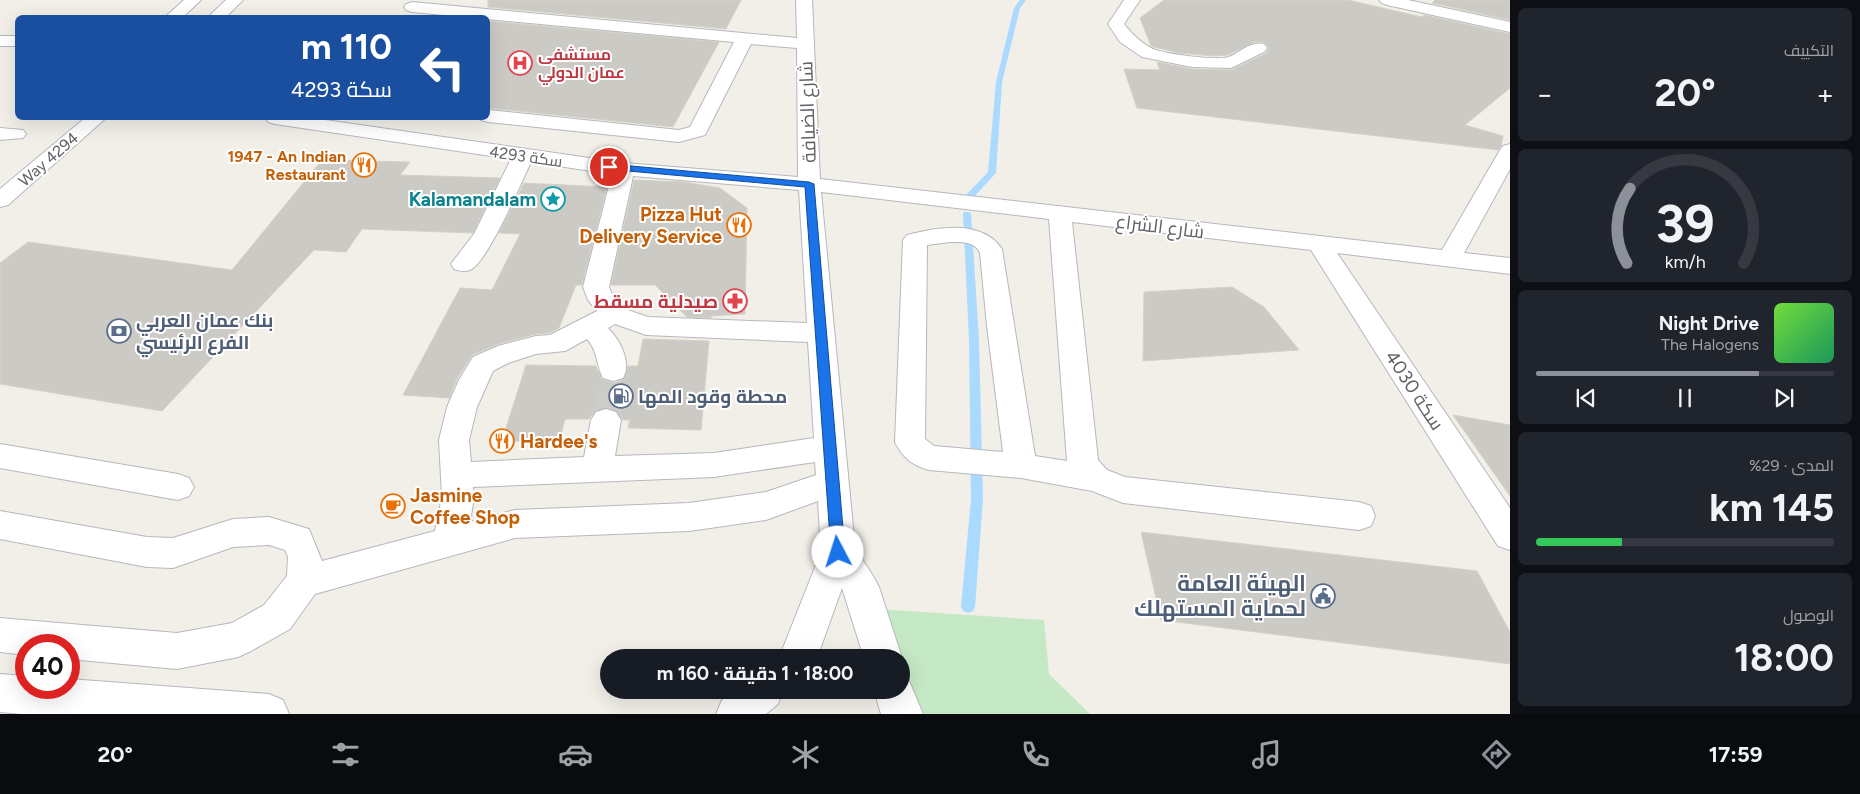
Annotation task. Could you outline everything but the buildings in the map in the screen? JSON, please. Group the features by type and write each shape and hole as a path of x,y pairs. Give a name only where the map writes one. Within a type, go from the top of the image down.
{"street":[{"path":"176,15 193,0"},
{"path":"218,15 235,0"},
{"name":"شارع الضيافة","path":"804,0 809,184 838,552"},
{"path":"1132,0 1122,11 1116,24 1126,38 1148,53 1192,62 1231,63 1258,48"},
{"path":"1387,0 1510,27"},
{"path":"412,8 490,15"},
{"path":"490,15 805,44"},
{"path":"490,116 656,135 679,136 698,131 745,38"},
{"path":"0,41 15,41"},
{"name":"Way 4294","path":"0,200 94,120"},
{"name":"سكة 4293","path":"296,120 524,156 624,169 809,184"},
{"path":"1449,259 1510,150"},
{"path":"463,264 485,236 524,156"},
{"path":"613,372 612,354 604,338 601,300 596,286 624,169"},
{"name":"شارع الشراع","path":"809,184 1510,266"},
{"path":"1060,214 1083,465 1096,479"},
{"path":"1021,466 1001,342 993,255 984,241 972,237 939,236 915,240 910,442 917,451 929,458 1021,466 1096,479 1123,490 1359,516"},
{"name":"سكة 4030","path":"1320,244 1510,536"},
{"path":"449,542 458,497 458,475 454,440 462,407 473,380 483,364 498,356 536,345 555,344 602,320 646,326 820,334"},
{"path":"597,470 606,420"},
{"path":"458,475 714,465 830,448"},
{"path":"0,456 178,487"},
{"path":"304,581 514,524 689,517 766,506 832,482"},
{"path":"0,525 147,552 172,553 233,533 269,531 297,539 305,557 304,581 277,616 238,639 177,651 0,635"},
{"path":"801,649 838,552"},
{"path":"838,552 861,587 879,649"},
{"path":"0,693 269,714"},
{"path":"736,714 754,699"},
{"path":"896,699 903,714"}],"green space":[{"path":"877,609 1044,620 1049,674 1090,714 919,714 910,695 910,649 897,649"}],"waterway":[{"path":"969,197 992,173 999,82 1017,8 1023,0"},
{"path":"967,214 974,340 977,499 968,607"}],"tunnel":[{"path":"606,420 613,371"}],"place":[{"name":"مستشفى عمان الدولي","path":"520,63"},
{"name":"1947 - An Indian Restaurant","path":"364,165"},
{"name":"Kalamandalam","path":"553,199"},
{"name":"Pizza Hut Delivery Service","path":"739,225"},
{"name":"صيدلية مسقط","path":"735,301"},
{"name":"بنك عمان العربي الفرع الرئيسي","path":"119,331"},
{"name":"محطة وقود المها","path":"621,396"},
{"name":"Hardee's","path":"502,441"},
{"name":"Jasmine Coffee Shop","path":"393,506"},
{"name":"الهيئة العامة لحماية المستهلك","path":"1323,596"}],"route":[{"path":"609,167 809,184 838,552"}]}
